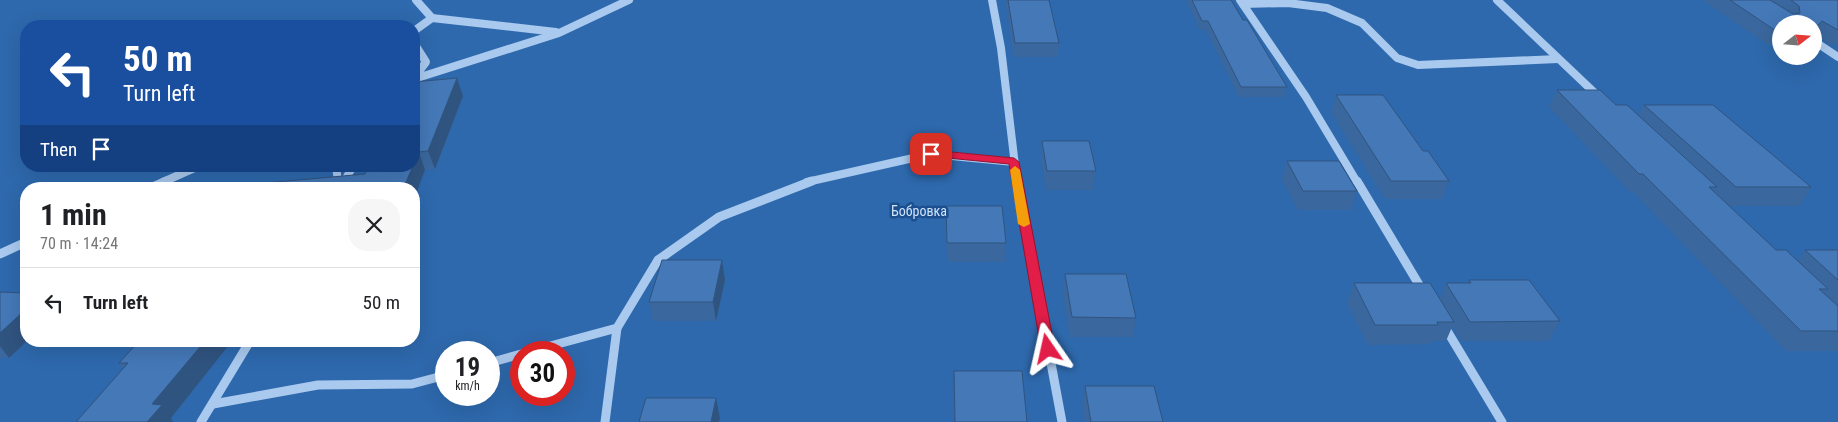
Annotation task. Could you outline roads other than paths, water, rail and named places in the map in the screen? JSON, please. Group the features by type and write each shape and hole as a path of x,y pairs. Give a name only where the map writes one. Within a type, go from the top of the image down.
{"street":[{"path":"416,0 432,18 559,33"},
{"path":"420,76 559,33 629,0"},
{"path":"992,0 1001,48 1014,162 1062,422"},
{"path":"1497,0 1608,106"},
{"path":"1242,2 1288,3 1327,8 1362,23 1397,58 1418,65 1558,58"},
{"path":"1242,2 1306,97 1430,302"},
{"path":"420,27 432,18"},
{"path":"1822,46 1838,57"},
{"path":"420,52 426,62 420,70"},
{"path":"605,422 617,328 658,260 719,217 807,182 931,154 1014,162"},
{"path":"164,182 186,172"},
{"path":"0,254 20,245"},
{"path":"1440,319 1502,422"},
{"path":"569,341 617,328"},
{"path":"201,422 246,347"},
{"path":"213,404 318,384 412,384 435,378"}],"park label":[{"name":"Бобровка","path":"919,211"}]}
